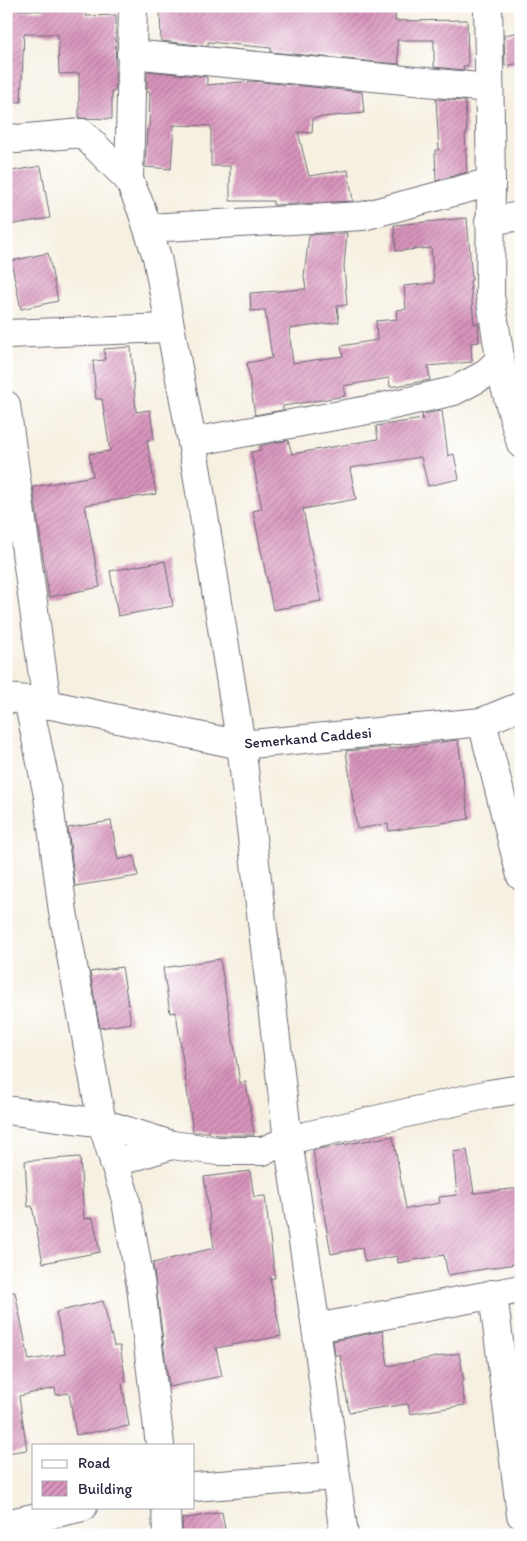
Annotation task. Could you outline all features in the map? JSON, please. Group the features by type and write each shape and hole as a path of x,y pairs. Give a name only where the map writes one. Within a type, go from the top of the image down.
{"street":[{"path":"133,6 129,180 157,257 192,442 241,745 288,1140 344,1535"},
{"path":"488,6 491,182 489,221 490,295 504,383 521,444"},
{"path":"131,54 489,88"},
{"path":"6,137 17,139 82,133 129,180"},
{"path":"148,228 362,216 491,182"},
{"path":"489,221 521,216"},
{"path":"6,334 169,328"},
{"path":"192,442 379,408 454,391 484,375 500,360"},
{"path":"6,405 27,701 48,796 63,912 102,1123 125,1196 141,1287 160,1444"},
{"name":"Semerkand Caddesi","path":"27,701 241,745 482,722 521,706"},
{"path":"482,722 521,876"},
{"path":"6,1110 102,1123 172,1145 218,1151 263,1151 288,1140 489,1094 521,1089"},
{"path":"114,1163 172,1145"},
{"path":"316,1328 521,1289"},
{"path":"493,1294 521,1515"},
{"path":"195,1487 335,1476"},
{"path":"6,1524 78,1508"},
{"path":"166,1508 166,1535"}],"building":[{"path":"43,6 86,6 86,16 116,15 115,91 112,91 112,119 79,118 79,73 59,74 58,34 24,34 21,102 6,102 6,9 43,11"},
{"path":"202,6 396,6 395,21 467,20 468,66 463,66 464,70 434,67 434,40 397,40 399,64 271,52 271,48 208,42 208,46 161,41 160,10 202,8"},
{"path":"521,32 521,63 505,66 504,35"},
{"path":"147,71 207,77 207,85 252,81 362,92 364,113 313,118 312,133 298,132 309,176 348,170 353,201 273,205 273,201 230,201 230,166 211,166 211,126 174,125 171,169 145,167 147,129 149,130 150,92 147,92"},
{"path":"436,99 465,101 467,172 436,181 435,150 439,150"},
{"path":"41,166 50,218 9,225 6,209 6,172"},
{"path":"467,218 474,324 478,323 479,342 471,343 472,362 428,366 430,380 390,387 389,378 343,386 345,396 283,406 283,410 255,415 247,363 272,358 265,310 251,311 250,293 306,289 304,276 309,235 347,233 344,266 347,305 337,306 339,322 289,329 293,363 343,356 341,346 377,340 376,321 397,319 396,310 406,309 404,286 434,283 431,248 396,251 394,225"},
{"path":"48,253 58,301 21,309 11,261"},
{"path":"131,347 136,412 150,410 154,439 147,440 156,494 85,505 100,587 49,597 33,487 93,476 89,454 110,451 102,399 96,399 93,361 105,360 104,349"},
{"path":"442,411 448,456 454,454 459,479 428,486 421,457 350,468 356,499 303,509 321,601 273,610 253,511 262,509 251,452 261,450 260,446 288,440 292,454 378,439 376,426 423,419 422,414"},
{"path":"165,561 173,606 118,616 110,571"},
{"path":"458,740 469,819 389,831 388,824 357,829 346,751 389,747 389,749"},
{"path":"111,821 118,860 134,856 138,876 75,886 68,828"},
{"path":"220,959 240,1083 246,1082 254,1135 219,1135 210,1134 209,1132 193,1132 176,1012 170,1013 163,968"},
{"path":"122,967 131,1023 100,1028 90,972"},
{"path":"393,1136 406,1209 440,1203 439,1197 457,1195 453,1152 467,1150 474,1193 521,1188 521,1263 448,1275 444,1255 398,1263 397,1256 365,1262 362,1248 331,1254 313,1150"},
{"path":"80,1157 84,1219 93,1218 100,1252 43,1263 32,1206 28,1207 25,1161"},
{"path":"250,1171 254,1197 265,1196 275,1278 270,1278 281,1336 216,1348 222,1376 169,1387 153,1263 214,1248 204,1177"},
{"path":"15,1292 29,1360 65,1354 56,1312 103,1301 114,1346 120,1346 126,1382 122,1383 129,1426 76,1435 69,1393 56,1395 55,1388 19,1396 27,1450 6,1453 6,1293"},
{"path":"383,1331 388,1366 459,1353 464,1381 461,1381 465,1405 410,1414 408,1404 349,1412 340,1355 335,1355 333,1341"},
{"path":"222,1512 226,1535 183,1535 182,1519"}]}
